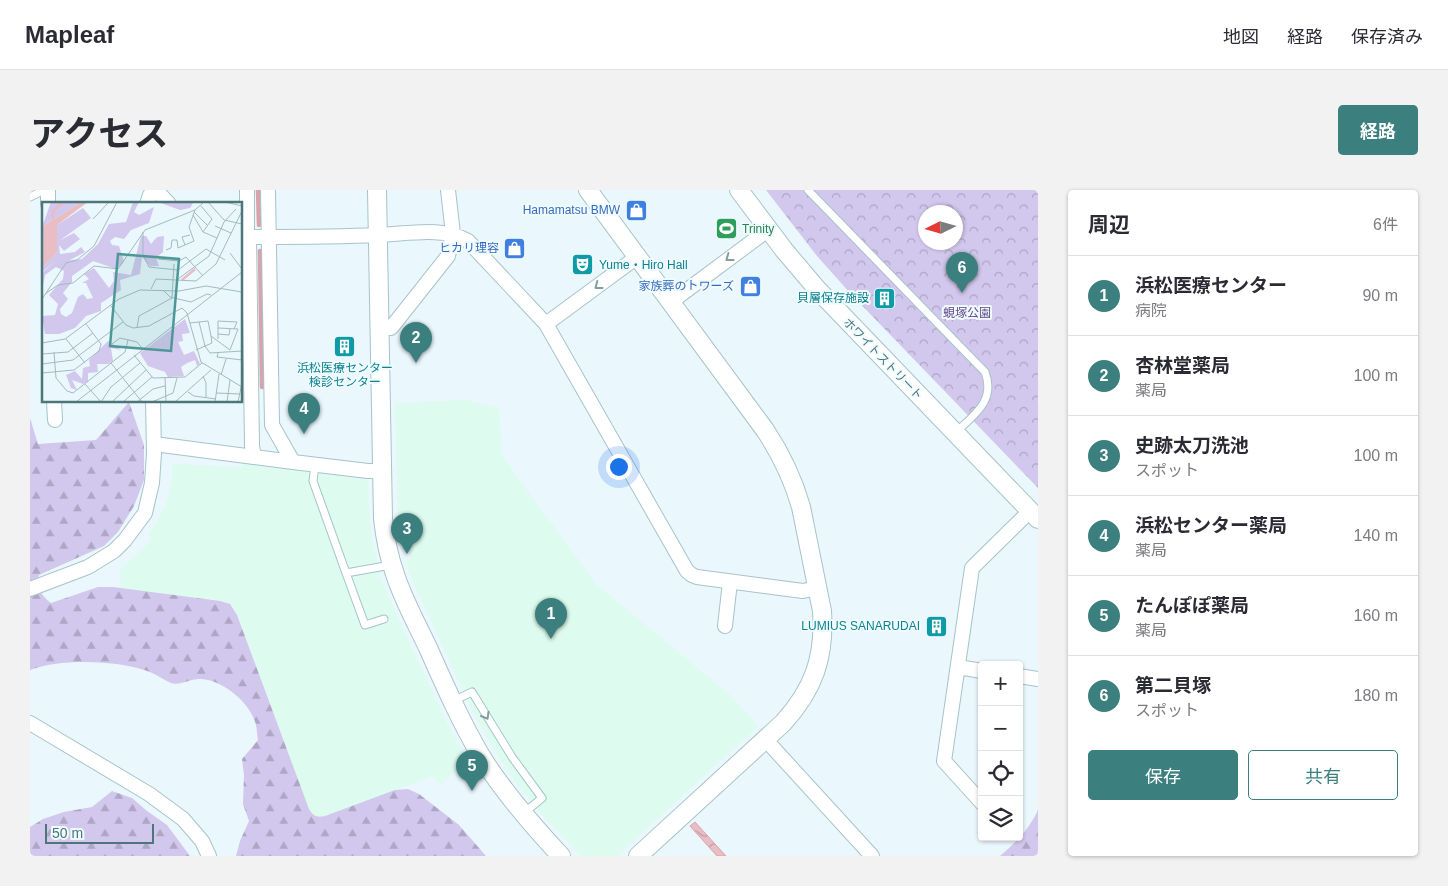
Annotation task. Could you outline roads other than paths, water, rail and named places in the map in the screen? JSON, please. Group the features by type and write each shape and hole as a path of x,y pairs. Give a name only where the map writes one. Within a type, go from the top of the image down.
{"street":[{"path":"148,202 150,195 155,190 167,202"},
{"path":"247,190 246,357 254,458"},
{"path":"268,190 272,425 293,462"},
{"path":"377,190 382,471 384,518 392,565 399,587 452,701 482,757 523,814 561,856"},
{"path":"380,328 390,328 448,256 453,234 448,190"},
{"path":"588,190 764,430 783,459 801,507 822,611 822,646 818,663 813,680 795,710 638,856"},
{"name":"ホワイトストリート","path":"739,190 817,289 1034,515"},
{"path":"670,302 768,229"},
{"path":"246,237 437,232 459,235 477,248 546,324 687,571 697,577 730,582 803,591 817,588"},
{"path":"546,324 637,257"},
{"path":"54,402 55,420"},
{"path":"30,589 88,567 114,551 125,540 145,513 152,483 154,453 153,402"},
{"path":"162,445 368,472 382,471"},
{"path":"978,799 944,761 972,568 1034,515"},
{"path":"724,626 730,582"},
{"path":"958,667 978,670"},
{"path":"1023,677 1038,679"},
{"path":"34,730 149,794 183,819 202,841 209,856"},
{"path":"765,739 872,856"}],"lane":[{"path":"30,197 44,190"},
{"path":"808,190 985,372 989,390 986,399 982,407 955,433"},
{"path":"315,465 313,481 365,625 384,619"},
{"path":"346,573 392,565"},
{"path":"452,701 472,692 512,757 542,798 523,814"}],"water":[{"path":"695,822 726,856 717,856 690,826"}],"waterway":[{"path":"258,190 259,225"},
{"path":"260,251 262,387"}],"place":[{"name":"Hamamatsu BMW","path":"636,210"},
{"name":"Trinity","path":"726,229"},
{"name":"ヒカリ理容","path":"515,248"},
{"name":"Yume・Hiro Hall","path":"583,265"},
{"name":"家族葬のトワーズ","path":"750,286"},
{"name":"第二貝塚","path":"962,293"},
{"name":"貝層保存施設","path":"885,298"},
{"name":"浜松医療センター 検診センター","path":"345,347"},
{"name":"杏林堂薬局","path":"416,363"},
{"name":"浜松センター薬局","path":"304,434"},
{"name":"史跡太刀洗池","path":"407,554"},
{"name":"LUMIUS SANARUDAI","path":"936,626"},
{"name":"浜松医療センター","path":"551,639"},
{"name":"たんぽぽ薬局","path":"472,791"}],"park label":[{"name":"蜆塚公園","path":"967,313"}]}
